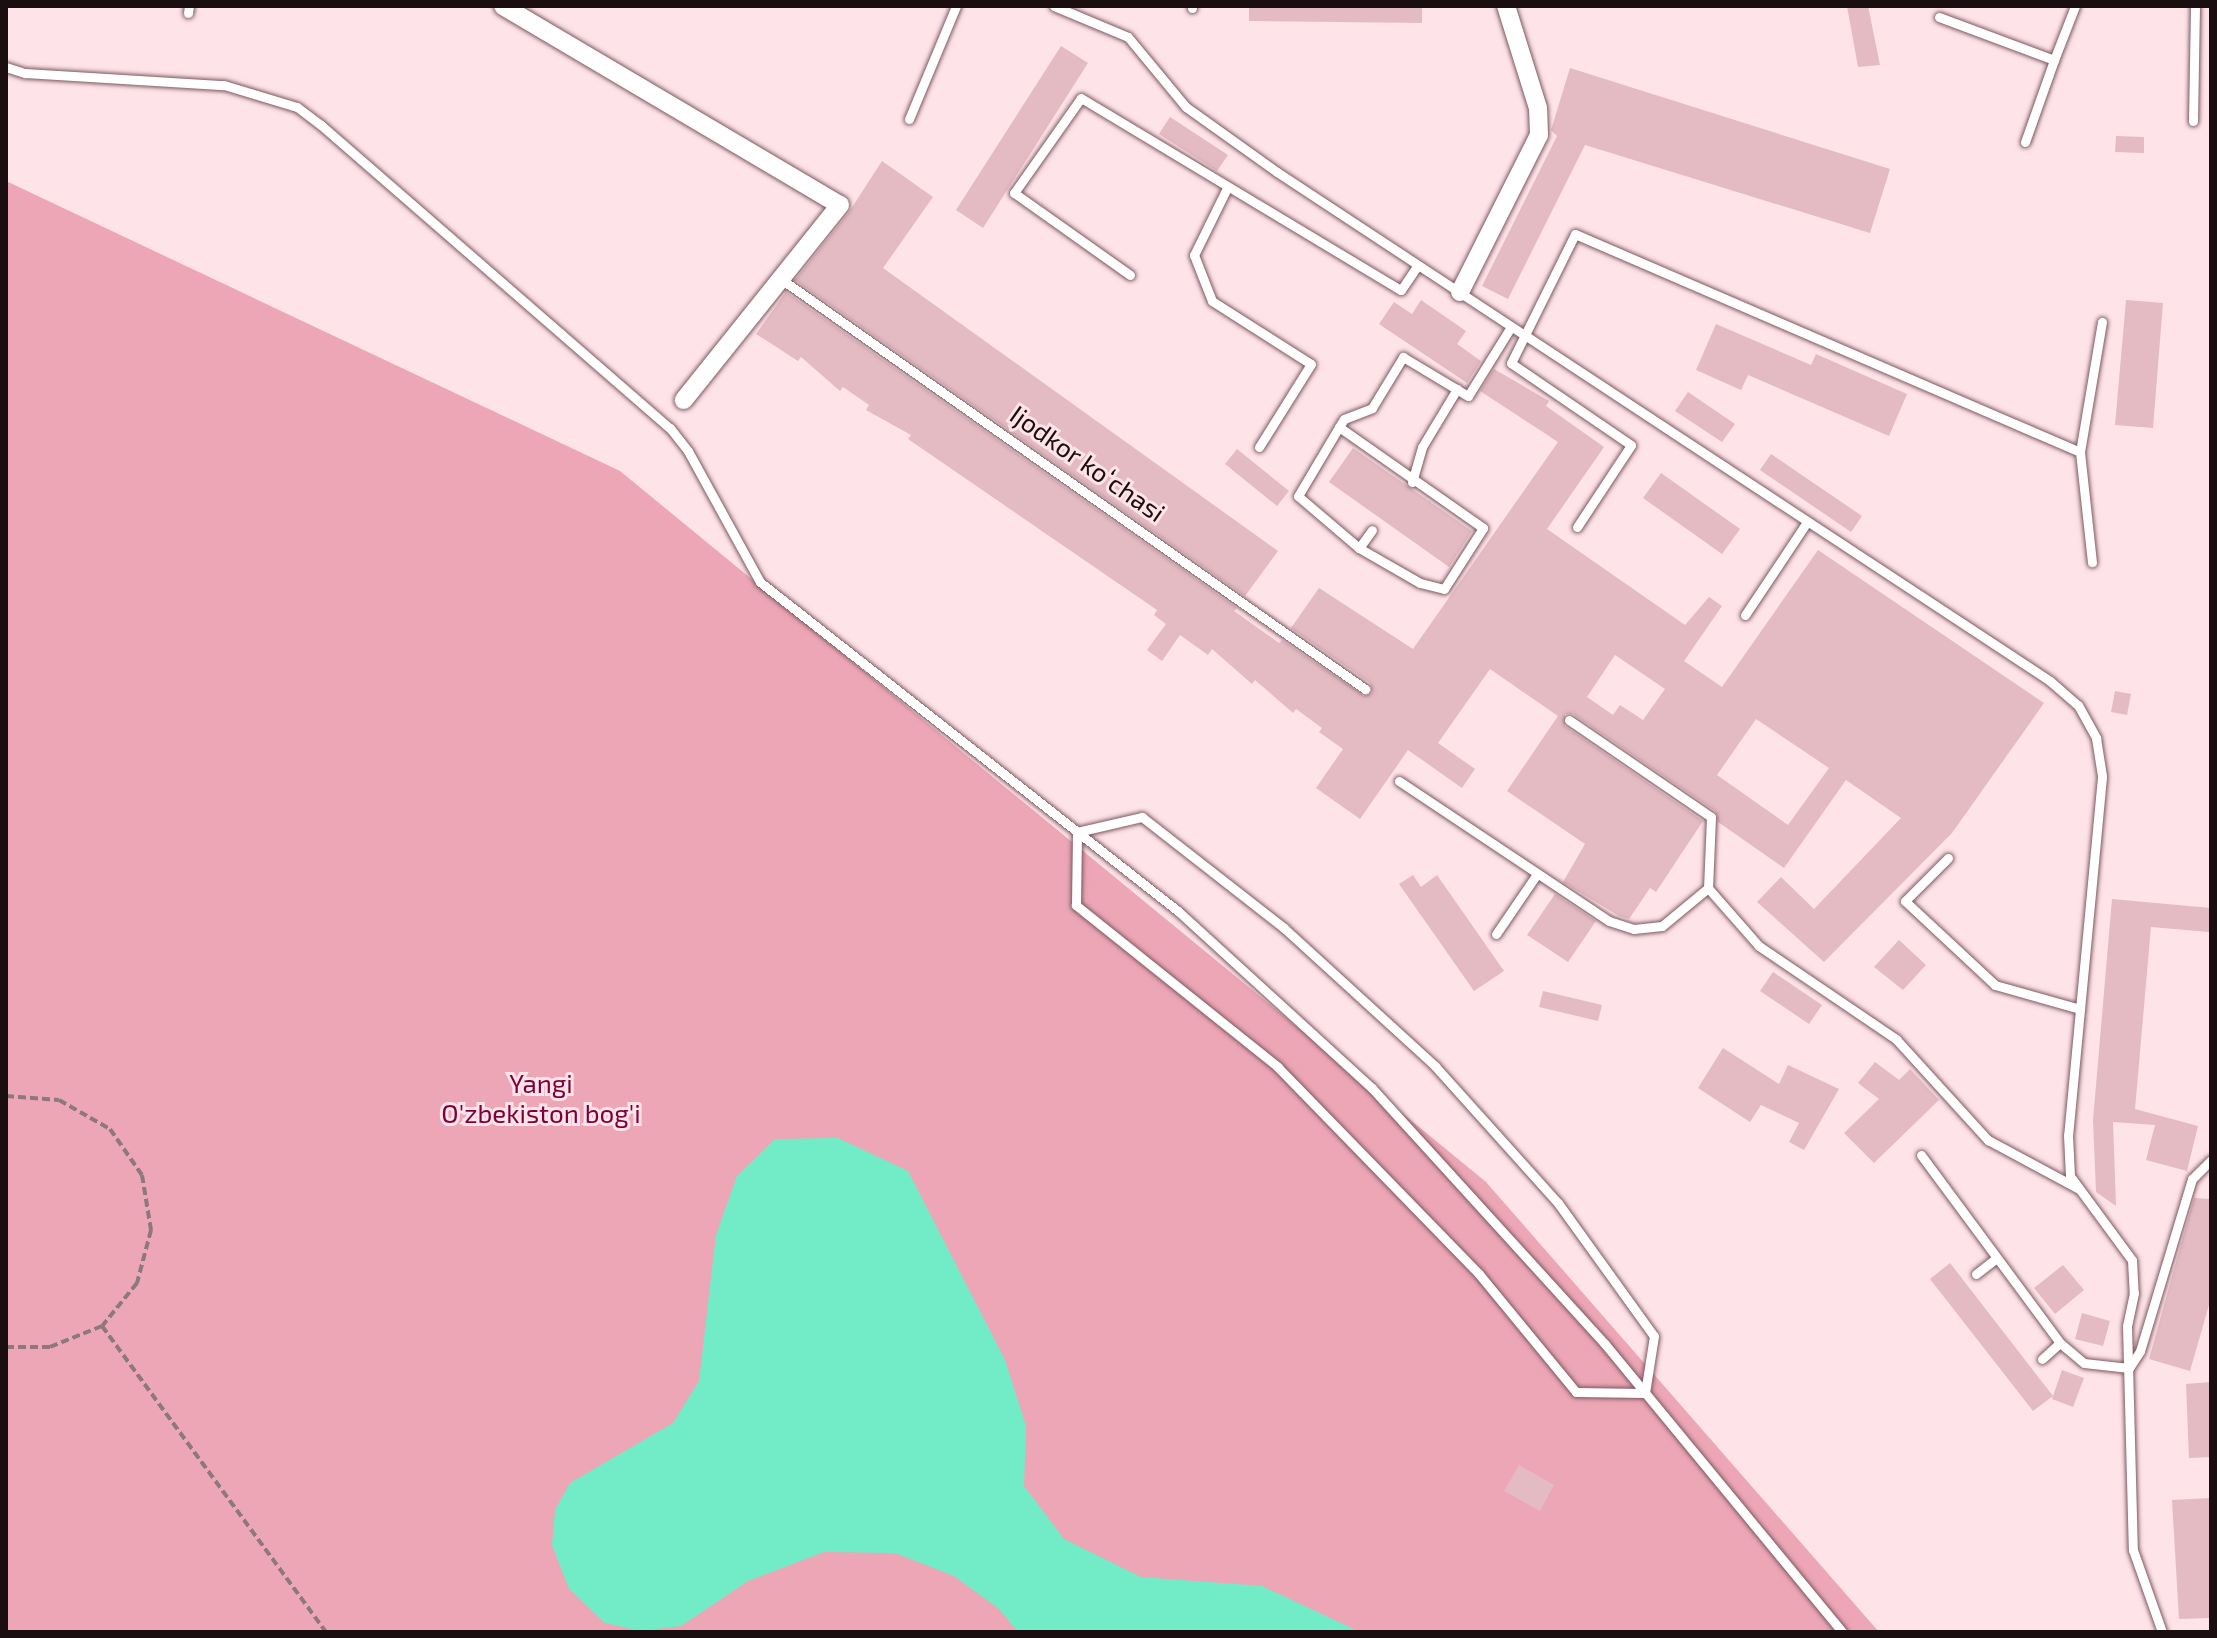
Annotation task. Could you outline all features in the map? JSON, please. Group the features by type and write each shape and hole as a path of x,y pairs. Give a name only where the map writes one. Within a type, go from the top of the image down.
{"street":[{"path":"503,6 840,205 684,400"},
{"path":"1460,292 1539,135 1538,108 1506,6"}],"lane":[{"path":"909,119 956,6"},
{"path":"1054,6 1128,37 1186,107 1511,327 2050,681 2078,705 2096,738 2102,777 2068,1135 2070,1176 2132,1260 2129,1368 2133,1550 2162,1632"},
{"path":"2025,142 2075,6"},
{"path":"2193,121 2195,6"},
{"path":"1939,17 2054,60"},
{"path":"6,67 25,73 224,85 297,107 670,428 688,451 760,582 1178,911 1372,1088 1527,1254 1842,1632"},
{"path":"1130,275 1014,193 1081,98 1401,290 1418,265"},
{"path":"1227,188 1194,255 1212,301 1311,364 1259,447"},
{"path":"1577,527 1631,445 1511,363 1575,234 2080,452"},
{"name":"Ijodkor koʻchasi","path":"781,279 1365,689"},
{"path":"2092,562 2080,452 2102,322"},
{"path":"1339,427 1412,482 1483,528 1444,589 1420,583 1359,548 1298,496 1339,427 1344,419 1372,408 1403,357 1468,396 1511,327"},
{"path":"1412,482 1422,447 1457,389"},
{"path":"1745,615 1807,522"},
{"path":"1359,548 1372,530"},
{"path":"1569,720 1711,817 1708,888 1759,946 1896,1039 1988,1140 2085,1193"},
{"path":"1399,781 1609,921 1634,929 1662,926 1708,888"},
{"path":"1077,832 1142,817 1284,928 1435,1066 1558,1203 1654,1336 1645,1393"},
{"path":"1077,832 1076,905 1278,1067 1479,1274 1576,1392 1645,1393"},
{"path":"1948,858 1905,901 1995,985 2080,1009"},
{"path":"1496,934 1537,874"},
{"path":"1921,1155 1994,1260 2060,1343 2084,1363 2129,1368"},
{"path":"2129,1368 2140,1351 2192,1179 2211,1160"},
{"path":"1976,1274 1994,1260"},
{"path":"2042,1359 2060,1343"}],"path":[{"path":"6,1096 59,1100 95,1117 123,1143 142,1175 151,1211 149,1248 128,1299 102,1326 50,1347 6,1347"},
{"path":"102,1326 326,1632"}],"green space":[{"name":"Yangi O'zbekiston bog'i","path":"6,181 620,471 1486,1182 1879,1632 6,1632"}],"shaded area":[{"path":"838,1138 908,1171 1005,1360 1026,1426 1024,1486 1064,1539 1141,1577 1262,1586 1360,1632 1018,1632 999,1609 954,1576 895,1553 824,1552 748,1581 681,1626 640,1631 605,1623 569,1589 552,1545 555,1510 570,1483 673,1423 699,1381 716,1235 737,1176 775,1139"}],"building":[{"path":"1249,6 1422,6 1422,23 1249,21"},
{"path":"1847,6 1868,6 1880,65 1858,67"},
{"path":"1061,46 1088,63 983,228 956,210"},
{"path":"1570,68 1890,169 1870,233 1585,145 1508,299 1482,286 1557,136 1551,130"},
{"path":"1170,117 1228,155 1217,171 1159,134"},
{"path":"2116,136 2144,137 2144,153 2115,152"},
{"path":"882,161 933,197 883,268 1278,551 1245,596 795,280 849,212"},
{"path":"786,292 1237,608 1234,611 1279,643 1282,640 1364,696 1372,693 1370,683 1291,628 1319,588 1413,649 1558,442 1480,391 1494,369 1549,401 1546,406 1604,447 1547,529 1685,625 1709,597 1722,606 1684,661 1722,687 1818,550 2044,703 1952,833 1824,962 1757,902 1781,877 1814,909 1901,818 1846,780 1784,868 1718,822 1715,811 1573,714 1565,714 1565,726 1703,821 1656,892 1650,888 1629,919 1563,882 1585,844 1507,791 1558,716 1490,669 1438,743 1475,769 1462,788 1408,750 1360,819 1316,788 1343,749 1319,732 1322,728 1296,709 1293,713 1255,680 1252,684 1212,649 1208,655 1180,635 1162,661 1147,650 1166,624 1154,615 1157,610 908,439 911,435 866,410 869,405 843,387 840,391 801,357 798,361 756,334","holes":["1615,655 1665,689 1643,720 1620,705 1613,715 1587,697","1756,719 1829,768 1788,825 1717,775"]},
{"path":"1421,300 1466,331 1457,344 1481,361 1467,383 1379,324 1394,302 1412,314"},
{"path":"2126,300 2163,303 2153,428 2115,425"},
{"path":"1716,324 1811,365 1816,354 1907,394 1889,436 1748,375 1741,390 1696,370"},
{"path":"1688,392 1735,424 1722,442 1675,411"},
{"path":"1353,448 1472,531 1449,567 1329,482"},
{"path":"1237,449 1289,491 1277,506 1225,464"},
{"path":"1771,454 1862,516 1851,532 1760,470"},
{"path":"1661,473 1740,529 1722,554 1643,498"},
{"path":"2115,691 2131,694 2127,715 2111,712"},
{"path":"1413,875 1421,887 1437,875 1504,971 1474,991 1399,884"},
{"path":"1555,894 1596,921 1568,962 1527,935"},
{"path":"2112,899 2211,908 2209,932 2151,927 2135,1109 2198,1126 2187,1171 2146,1160 2155,1125 2113,1122 2116,1206 2096,1192 2093,1120"},
{"path":"1899,940 1926,965 1903,990 1874,967"},
{"path":"1773,972 1822,1005 1809,1024 1760,991"},
{"path":"1543,991 1602,1005 1598,1021 1539,1007"},
{"path":"1723,1048 1779,1084 1788,1065 1839,1089 1804,1150 1789,1142 1799,1123 1761,1105 1750,1122 1698,1088"},
{"path":"1875,1062 1899,1080 1910,1069 1939,1100 1874,1163 1844,1133 1879,1099 1858,1083"},
{"path":"2194,1198 2211,1199 2211,1298 2190,1371 2149,1359"},
{"path":"1950,1263 2053,1396 2033,1411 1930,1279"},
{"path":"2063,1265 2084,1290 2055,1314 2034,1288"},
{"path":"2082,1313 2110,1321 2103,1346 2075,1339"},
{"path":"2062,1370 2084,1378 2073,1407 2052,1399"},
{"path":"2211,1382 2211,1457 2189,1458 2186,1384"},
{"path":"1519,1465 1554,1485 1540,1511 1504,1491"},
{"path":"2211,1498 2211,1618 2179,1619 2172,1500"}]}
